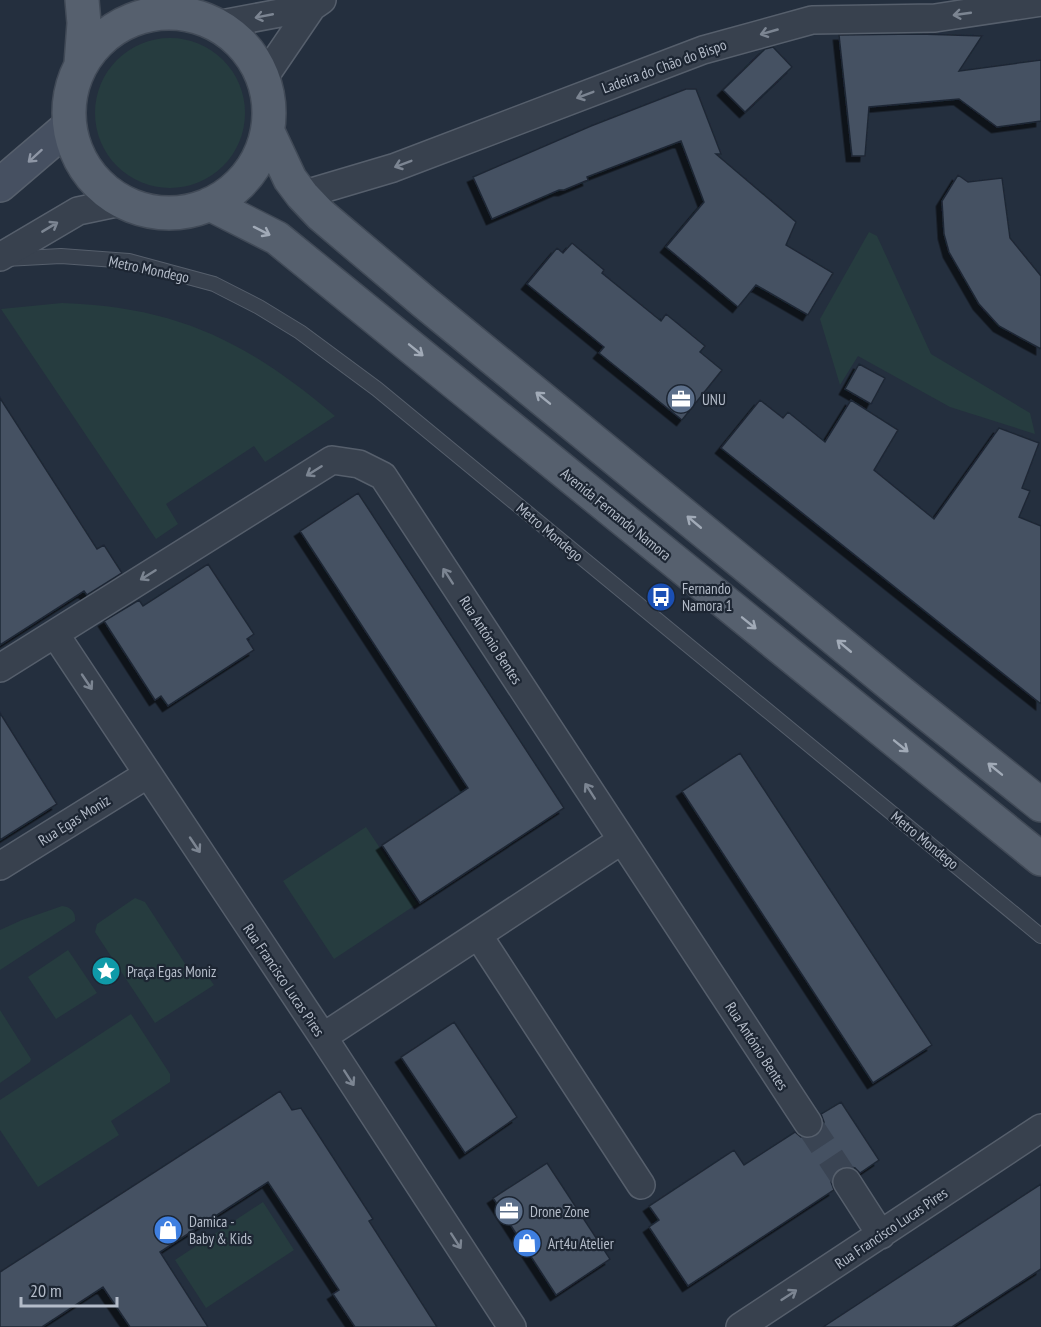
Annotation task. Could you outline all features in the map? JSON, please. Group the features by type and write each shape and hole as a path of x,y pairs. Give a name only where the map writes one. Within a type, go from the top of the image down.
{"main road":[{"path":"81,64 84,23 82,0"},
{"path":"169,7 216,25 236,39 252,57 263,79 267,96 268,132 258,158 246,177 229,192 210,204 189,211 166,213 144,210 122,202 101,187 86,170 75,149 69,126 69,101 72,85 81,64 94,46 111,31 131,20 169,7"},
{"path":"0,185 69,126"},
{"path":"268,132 290,179 321,215 901,693 1041,805"},
{"name":"Avenida Fernando Namora","path":"210,204 277,238 1041,859"}],"street":[{"name":"Ladeira do Chão do Bispo","path":"302,195 393,168 703,50 812,20 935,18 1041,2"},
{"path":"216,25 317,4"},
{"path":"263,79 317,4"},
{"path":"0,258 78,211 122,202"},
{"name":"Rua António Bentes","path":"0,668 332,460 359,464 383,476 808,1123"},
{"name":"Rua Francisco Lucas Pires","path":"55,634 512,1327"},
{"name":"Rua Egas Moniz","path":"0,866 148,774"},
{"path":"322,1037 622,840"},
{"path":"478,934 641,1185"},
{"name":"Rua Francisco Lucas Pires","path":"740,1327 1041,1128"},
{"path":"846,1182 881,1235"}],"lane":[{"name":"Metro Mondego","path":"0,258 61,256 129,261 214,284 259,307 300,332 377,389 1041,936"}],"green space":[{"path":"170,38 185,39 199,44 223,60 239,84 244,98 244,128 239,142 223,166 199,182 185,187 170,188 155,187 141,182 117,166 101,142 96,128 95,113 96,98 101,84 117,60 141,44 155,39"},
{"path":"869,232 877,236 931,354 1030,413 1035,434 950,407 858,356 840,385 820,319"},
{"path":"62,303 141,312 209,333 272,368 335,416 265,462 254,446 166,504 178,524 156,539 1,309"},
{"path":"366,827 417,904 334,959 283,881"},
{"path":"135,898 145,902 193,976 201,980 209,978 214,985 155,1023 95,932 97,924"},
{"path":"62,906 72,910 75,921 0,970 0,930"},
{"path":"68,950 97,993 56,1019 28,977"},
{"path":"0,1010 31,1059 0,1083"},
{"path":"131,1014 170,1074 170,1082 111,1121 119,1135 38,1187 0,1130 0,1100"},
{"path":"263,1202 294,1250 206,1308 175,1260"}],"building":[{"path":"839,35 982,36 959,71 1041,60 1041,121 997,127 959,99 869,107 865,156 852,156"},
{"path":"773,47 792,67 745,112 723,90 765,49"},
{"path":"686,89 696,89 721,154 716,154 796,222 786,245 833,273 808,315 756,285 738,307 666,247 704,202 681,141 587,177 588,180 492,219 473,177 591,126"},
{"path":"958,175 968,182 1002,178 1010,238 1041,276 1041,349 999,326 979,304 949,252 944,234 942,201"},
{"path":"572,243 604,270 602,273 661,321 666,314 705,346 700,352 722,370 682,420 599,353 604,347 527,284 557,248 563,253"},
{"path":"859,364 885,378 871,404 845,389"},
{"path":"0,398 97,549 104,545 122,573 87,595 84,591 0,645"},
{"path":"760,400 783,418 788,412 825,442 851,400 898,430 874,470 934,519 999,428 1039,443 1022,488 1030,491 1019,517 1041,526 1041,704 721,448"},
{"path":"358,493 564,808 420,903 382,845 468,788 300,531"},
{"path":"208,564 254,634 247,639 254,650 168,706 161,696 155,700 104,621 139,600 143,606"},
{"path":"0,713 57,804 0,840"},
{"path":"740,753 932,1045 873,1083 682,791"},
{"path":"454,1022 517,1117 465,1153 401,1057"},
{"path":"280,1091 292,1110 301,1108 373,1219 369,1221 437,1327 355,1327 333,1294 339,1290 268,1182 160,1252 208,1327 130,1327 103,1287 42,1327 0,1327 0,1272"},
{"path":"841,1102 879,1160 860,1173 855,1168 847,1166 838,1169 833,1174 831,1182 834,1190 688,1286 649,1227 659,1220 649,1206 734,1150 744,1165 795,1132 809,1139 816,1136 822,1130 824,1122 821,1114"},
{"path":"547,1163 610,1259 556,1295 493,1198"},
{"path":"1041,1184 1041,1269 952,1327 823,1327"}],"tunnel":[{"path":"808,1123 847,1182"}],"place":[{"name":"UNU","path":"681,399"},
{"name":"Fernando Namora 1","path":"661,597"},
{"name":"Praça Egas Moniz","path":"106,971"},
{"name":"Drone Zone","path":"509,1211"},
{"name":"Damica - Baby & Kids","path":"168,1230"},
{"name":"Art4u Atelier","path":"527,1243"}]}
